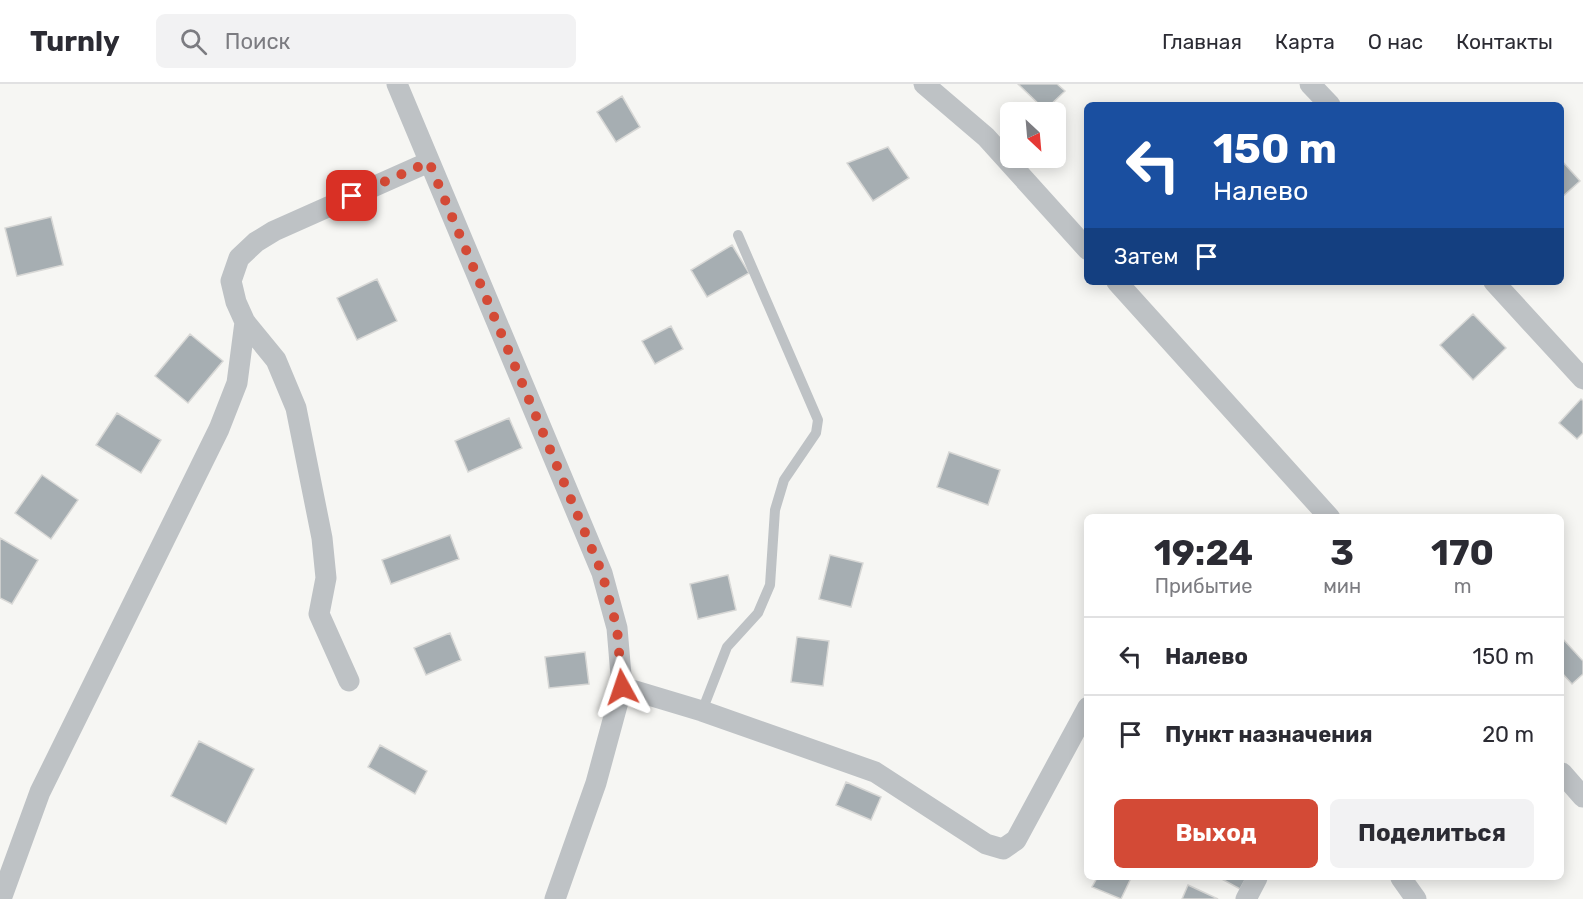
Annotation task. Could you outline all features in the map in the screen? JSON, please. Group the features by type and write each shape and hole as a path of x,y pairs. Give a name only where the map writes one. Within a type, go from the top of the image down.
{"street":[{"path":"397,84 602,573 617,628 622,687 596,783 555,899"},
{"path":"924,84 986,137 1084,246"},
{"path":"1310,84 1327,102"},
{"path":"349,681 319,614 326,578 322,538 296,408 276,360 245,322 236,302 231,281 239,258 256,242 274,231 429,162"},
{"path":"1120,285 1326,514"},
{"path":"1497,285 1583,379"},
{"path":"1,899 40,792 219,429 237,382 245,322"},
{"path":"622,687 702,711 875,772 986,844 1003,849 1016,840 1084,714"},
{"path":"1564,775 1583,797"},
{"path":"1246,899 1256,880"},
{"path":"1402,880 1416,899"}],"lane":[{"path":"702,711 727,647 758,614 770,585 775,510 784,480 816,433 818,420 738,235"}],"building":[{"path":"1018,84 1057,84 1065,91 1053,102 1037,102"},
{"path":"622,96 640,127 616,142 597,112"},
{"path":"888,147 909,178 873,201 847,163"},
{"path":"1564,163 1580,181 1564,195"},
{"path":"51,217 63,265 17,276 5,228"},
{"path":"732,245 749,273 707,297 691,270"},
{"path":"377,279 397,321 357,340 337,298"},
{"path":"1473,314 1506,348 1473,380 1440,345"},
{"path":"671,326 683,349 655,364 642,341"},
{"path":"190,334 223,361 188,403 155,376"},
{"path":"1581,399 1583,401 1583,433 1577,439 1559,423"},
{"path":"117,413 161,440 141,473 96,445"},
{"path":"509,418 522,448 468,472 455,441"},
{"path":"949,452 1000,470 988,505 937,487"},
{"path":"42,475 78,500 51,539 15,513"},
{"path":"450,535 459,559 391,584 382,560"},
{"path":"0,538 38,560 12,604 0,598"},
{"path":"830,555 863,563 851,607 819,599"},
{"path":"728,575 736,610 698,619 690,584"},
{"path":"450,633 461,660 426,675 414,648"},
{"path":"797,637 829,641 823,686 791,682"},
{"path":"1564,640 1583,661 1583,674 1572,684 1564,675"},
{"path":"585,652 589,684 549,688 545,657"},
{"path":"199,741 254,769 226,824 171,796"},
{"path":"380,745 427,771 415,794 368,767"},
{"path":"846,782 881,797 871,820 836,805"},
{"path":"1096,880 1130,880 1121,899 1092,887"},
{"path":"1224,880 1245,880 1240,889"},
{"path":"1188,885 1218,899 1182,899"}],"route":[{"path":"352,196 429,162 602,573 617,628 622,687"}]}
